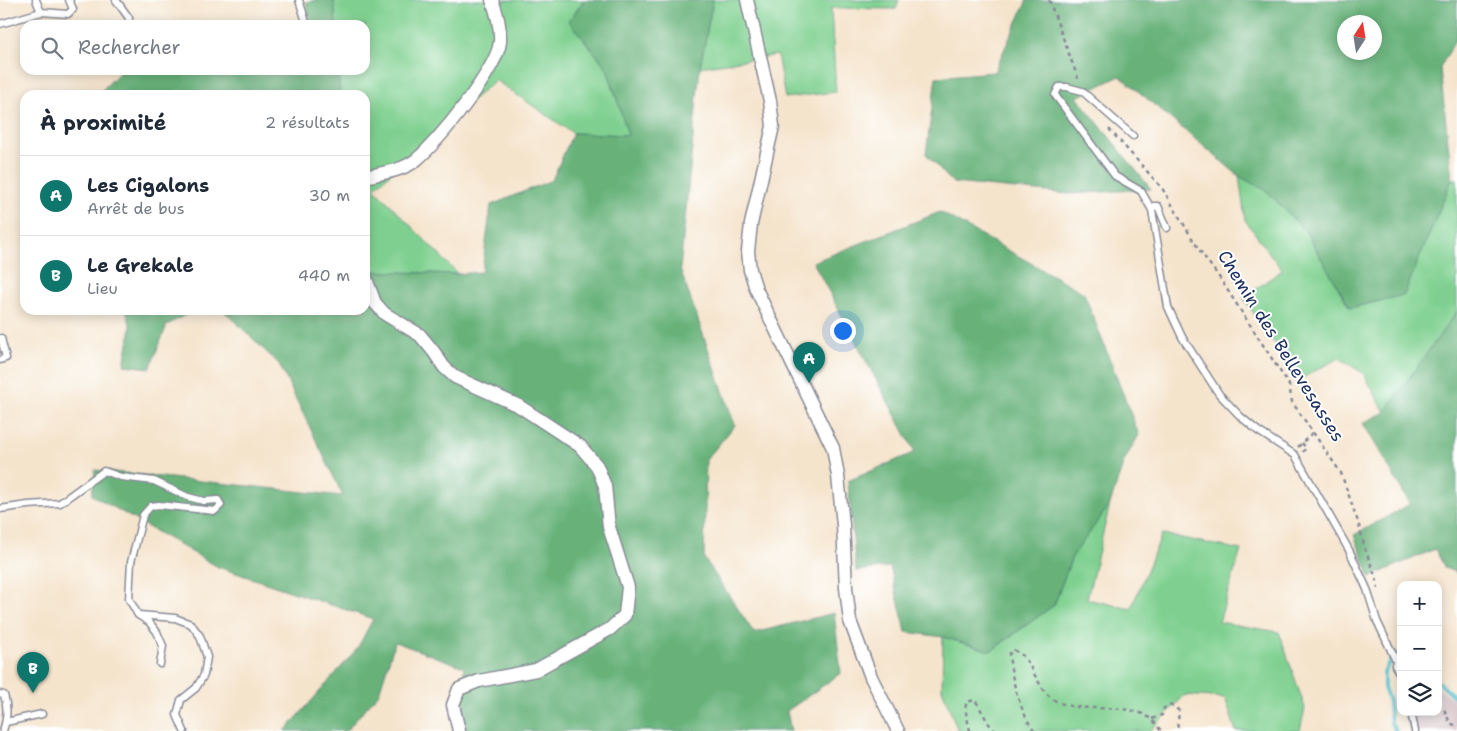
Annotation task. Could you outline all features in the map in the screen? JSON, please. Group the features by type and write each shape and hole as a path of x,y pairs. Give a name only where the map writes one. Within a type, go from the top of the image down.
{"street":[{"path":"370,176 395,170 415,161 451,124 491,66 500,44 499,25 492,0"},
{"path":"746,0 770,101 773,126 751,224 748,251 750,270 756,288 833,448 843,525 846,588 850,621 871,677 898,731"},
{"path":"370,290 375,303 385,314 420,335 444,367 455,377 519,406 580,446 592,459 605,486 609,527 628,587 625,615 610,629 536,670 479,681 459,689 453,705 458,731"}],"lane":[{"path":"36,0 41,12"},
{"path":"0,24 41,12 68,14 73,9 69,0"},
{"path":"116,0 128,20"},
{"path":"299,0 305,20"},
{"path":"1134,136 1082,91 1059,87 1055,95 1115,176 1141,191 1152,210 1168,307 1182,337 1219,394 1258,431 1295,455 1349,550 1367,589 1377,621 1397,662"},
{"path":"1152,210 1154,206 1158,206 1167,228"},
{"path":"0,360 6,358 1,338"},
{"path":"0,509 60,503 104,471 121,477 154,481 188,497 204,501 218,500 221,505 215,511 159,505 150,506 143,515 131,562 129,599 138,615 149,622 157,632 162,646 160,664"},
{"path":"138,615 175,618 191,624 200,636 207,657 204,675 196,688 181,700 177,715 184,731"},
{"path":"0,694 4,695 7,704 6,722 3,731"},
{"path":"6,722 42,714"},
{"path":"1412,716 1414,731"}],"path":[{"path":"1049,0 1082,91"},
{"name":"Chemin des Bellevesasses","path":"1105,125 1162,188 1198,248 1219,277 1289,386 1292,402 1341,473 1376,578 1379,594"},
{"path":"1292,452 1313,432"},
{"path":"1034,731 1025,717 1012,678 1009,654 1014,650 1022,656 1044,690 1056,702 1082,708 1125,709 1139,712 1152,720 1161,731"},
{"path":"970,731 965,708 967,702 975,700 989,725 995,731"},
{"path":"1152,720 1162,715 1164,708 1169,705 1175,706 1179,711 1177,731"},
{"path":"1442,708 1450,723 1457,726"}],"shaded area":[{"path":"1442,692 1457,701 1457,731 1410,731 1403,716 1442,716"}],"green space":[{"path":"334,0 584,0 569,21 607,68 629,135 573,133 495,80 374,188 458,274 370,271 370,90 340,90 338,75 370,75 370,20 336,20"},
{"path":"334,0 336,20 309,20 306,2"},
{"path":"584,0 713,0 700,67 680,269 735,425 706,460 704,558 754,633 834,613 841,673 787,711 791,731 466,731 463,700 464,667 395,642 379,693 346,731 285,731 357,649 373,619 218,567 92,495 95,470 343,496 279,364 228,315 370,315 370,271 458,274 482,272 491,205 552,180 573,133 628,135 607,68 569,21"},
{"path":"713,0 899,0 896,9 831,8 836,92 785,98 777,55 700,67"},
{"path":"1027,0 1457,0 1457,37 1440,68 1452,179 1404,295 1350,308 1306,232 1267,191 1239,176 1120,76 1077,97 1151,189 1069,194 953,183 926,154 936,77 994,72"},
{"path":"117,75 338,75 340,90 102,90"},
{"path":"1239,176 1267,191 1306,232 1350,308 1404,295 1452,179 1457,179 1457,311 1385,412 1363,373 1339,358 1300,379 1243,298 1282,270 1245,220"},
{"path":"940,212 1084,293 1139,435 1124,461 1110,504 1072,557 1054,605 990,651 943,637 906,632 890,567 856,571 848,481 915,452 813,262"},
{"path":"1457,311 1457,573 1445,568 1435,549 1370,577 1354,535 1410,504 1363,423 1385,412"},
{"path":"127,315 185,315 167,325 150,368 124,365 131,327"},
{"path":"1110,504 1087,599 1131,609 1162,534 1241,550 1219,622 1279,632 1305,708 1300,731 1236,731 1225,698 1185,695 1150,731 958,731 942,689 943,637 991,651 1054,605 1072,557"}],"waterway":[{"path":"1396,731 1391,723 1389,701 1384,688 1384,673 1390,660 1397,656"},
{"path":"1442,686 1457,699"}],"place":[{"name":"Les Cigalons","path":"809,383"},
{"name":"Le Grekale","path":"33,693"}]}
